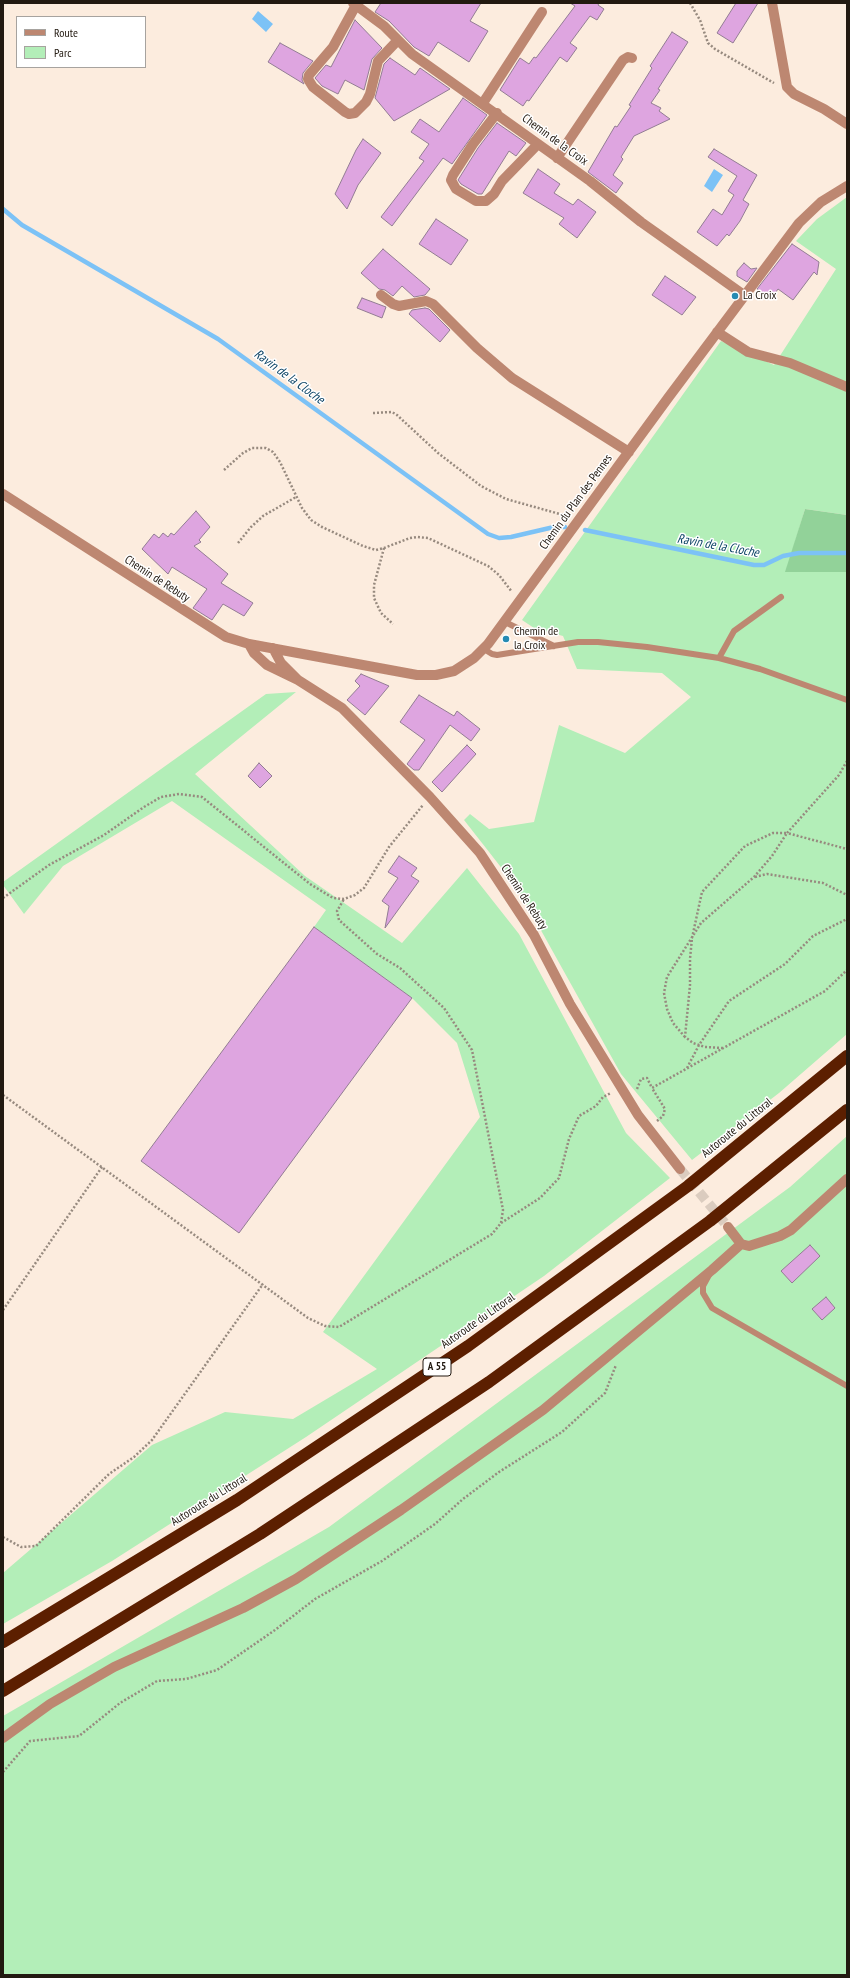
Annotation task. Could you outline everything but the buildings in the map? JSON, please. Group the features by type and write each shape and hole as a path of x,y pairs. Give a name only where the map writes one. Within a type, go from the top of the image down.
{"highway":[{"name":"Autoroute du Littoral","path":"3,1642 237,1500 468,1346 688,1186 847,1056"},
{"path":"3,1691 260,1534 489,1382 710,1221 847,1110"}],"street":[{"path":"772,3 787,87 794,94 847,124"},
{"path":"355,4 334,47 309,75 308,79 313,88 345,112 349,114 355,113 366,102 370,94 378,61 398,40"},
{"name":"Chemin de la Croix","path":"355,4 384,26 412,54 497,113 594,184 641,222 744,295"},
{"path":"482,103 542,12"},
{"path":"557,158 623,60 628,57 632,58"},
{"path":"497,113 472,144 452,175 452,180 456,189 476,201 486,201 494,194 502,181 538,144"},
{"name":"Chemin du Plan des Pennes","path":"250,644 427,676 436,675 462,667 484,649 505,622 744,295 799,223 821,202 847,186"},
{"path":"381,295 393,304 399,306 426,301 434,304 478,348 512,378 629,452"},
{"path":"717,332 748,352 790,363 847,387"},
{"name":"Chemin de Rebuty","path":"3,494 219,634 232,640 250,644 254,653 267,665 298,680 342,708 430,797 480,853 534,935 570,1004 622,1088 648,1127 680,1169"},
{"name":"Chemin de Rebuty","path":"273,648 281,663 298,680"},
{"path":"728,1227 741,1244 749,1246 780,1236 791,1230 847,1179"},
{"path":"3,1738 50,1704 114,1667 243,1608 296,1579 401,1510 537,1415 712,1270 741,1244"}],"lane":[{"path":"719,658 734,631 781,597"},
{"path":"505,622 554,646"},
{"path":"484,649 497,655 578,642 598,642 719,658 760,669 847,700"},
{"path":"712,1270 703,1286 703,1293 712,1308 847,1386"}],"path":[{"path":"690,3 700,20 708,43 715,49 781,87 787,87"},
{"path":"374,413 392,412 397,415 444,458 481,486 506,499 564,515 578,522"},
{"path":"224,470 243,453 252,448 266,448 273,452 280,462 296,498 312,520 322,527 363,546 376,550 417,536 428,538 488,566 499,575 511,591 522,599"},
{"path":"238,543 251,527 263,516 296,498"},
{"path":"384,548 374,585 374,598 381,613 393,624"},
{"path":"723,1048 699,1045 685,1037 673,1023 667,1010 664,993 667,977 702,923 754,877 772,856 787,833 839,775 847,761"},
{"path":"3,898 49,865 104,835 144,807 161,797 179,794 202,798 310,884 333,898 344,898 355,895 364,888 389,847 430,797"},
{"path":"685,1037 692,938 702,892 734,856 745,846 773,833 787,833 847,849"},
{"path":"754,877 767,874 823,883 847,895"},
{"path":"344,898 337,911 339,920 377,954 400,968 444,1008 472,1050 503,1210 501,1223"},
{"path":"687,1068 716,1017 729,1001 789,960 813,936 847,919"},
{"path":"652,1088 825,991 847,970"},
{"path":"629,1099 636,1090 641,1079 647,1078 665,1109 665,1113 648,1127"},
{"path":"3,1095 308,1318 325,1326 339,1327 492,1234 501,1223 540,1198 559,1178 568,1139 579,1116 596,1106 603,1097 622,1088"},
{"path":"3,1310 102,1167"},
{"path":"3,1537 22,1547 36,1546 109,1474 134,1457 152,1440 263,1284"},
{"path":"3,1772 30,1741 79,1736 120,1703 157,1681 186,1679 217,1670 275,1630 315,1599 382,1561 435,1524 463,1499 499,1472 562,1432 605,1393 626,1341"}],"green space":[{"path":"847,197 847,515 805,509 786,572 847,572 847,1034 779,1093 692,1160 621,1074 518,889 464,820 470,814 489,829 534,822 559,725 625,753 691,697 662,673 577,669 563,636 534,628 522,620 721,341 774,365 836,269 796,241 817,219"},
{"path":"805,509 847,515 847,572 785,572"},
{"path":"296,692 195,774 305,876 402,943 467,868 519,934 626,1133 670,1178 544,1276 306,1437 112,1561 3,1624 3,1573 152,1445 225,1412 293,1419 377,1369 323,1332 480,1117 457,1043 412,998 314,927 326,910 172,801 63,866 24,914 3,885 3,882 266,694"},
{"path":"847,1136 847,1975 3,1975 3,1716 329,1527 790,1187"}],"water":[{"path":"258,11 273,24 266,32 252,19"},
{"path":"714,169 723,175 712,192 704,186"}],"waterway":[{"name":"Ravin de la Cloche","path":"3,209 22,225 218,339 488,534 499,538 511,537 554,527 565,527"},
{"name":"Ravin de la Cloche","path":"585,530 754,565 764,565 783,556 799,553 847,553"}],"tunnel":[{"path":"680,1169 728,1227"}],"place":[{"name":"La Croix","path":"735,296"},
{"name":"Chemin de la Croix","path":"506,639"}]}
